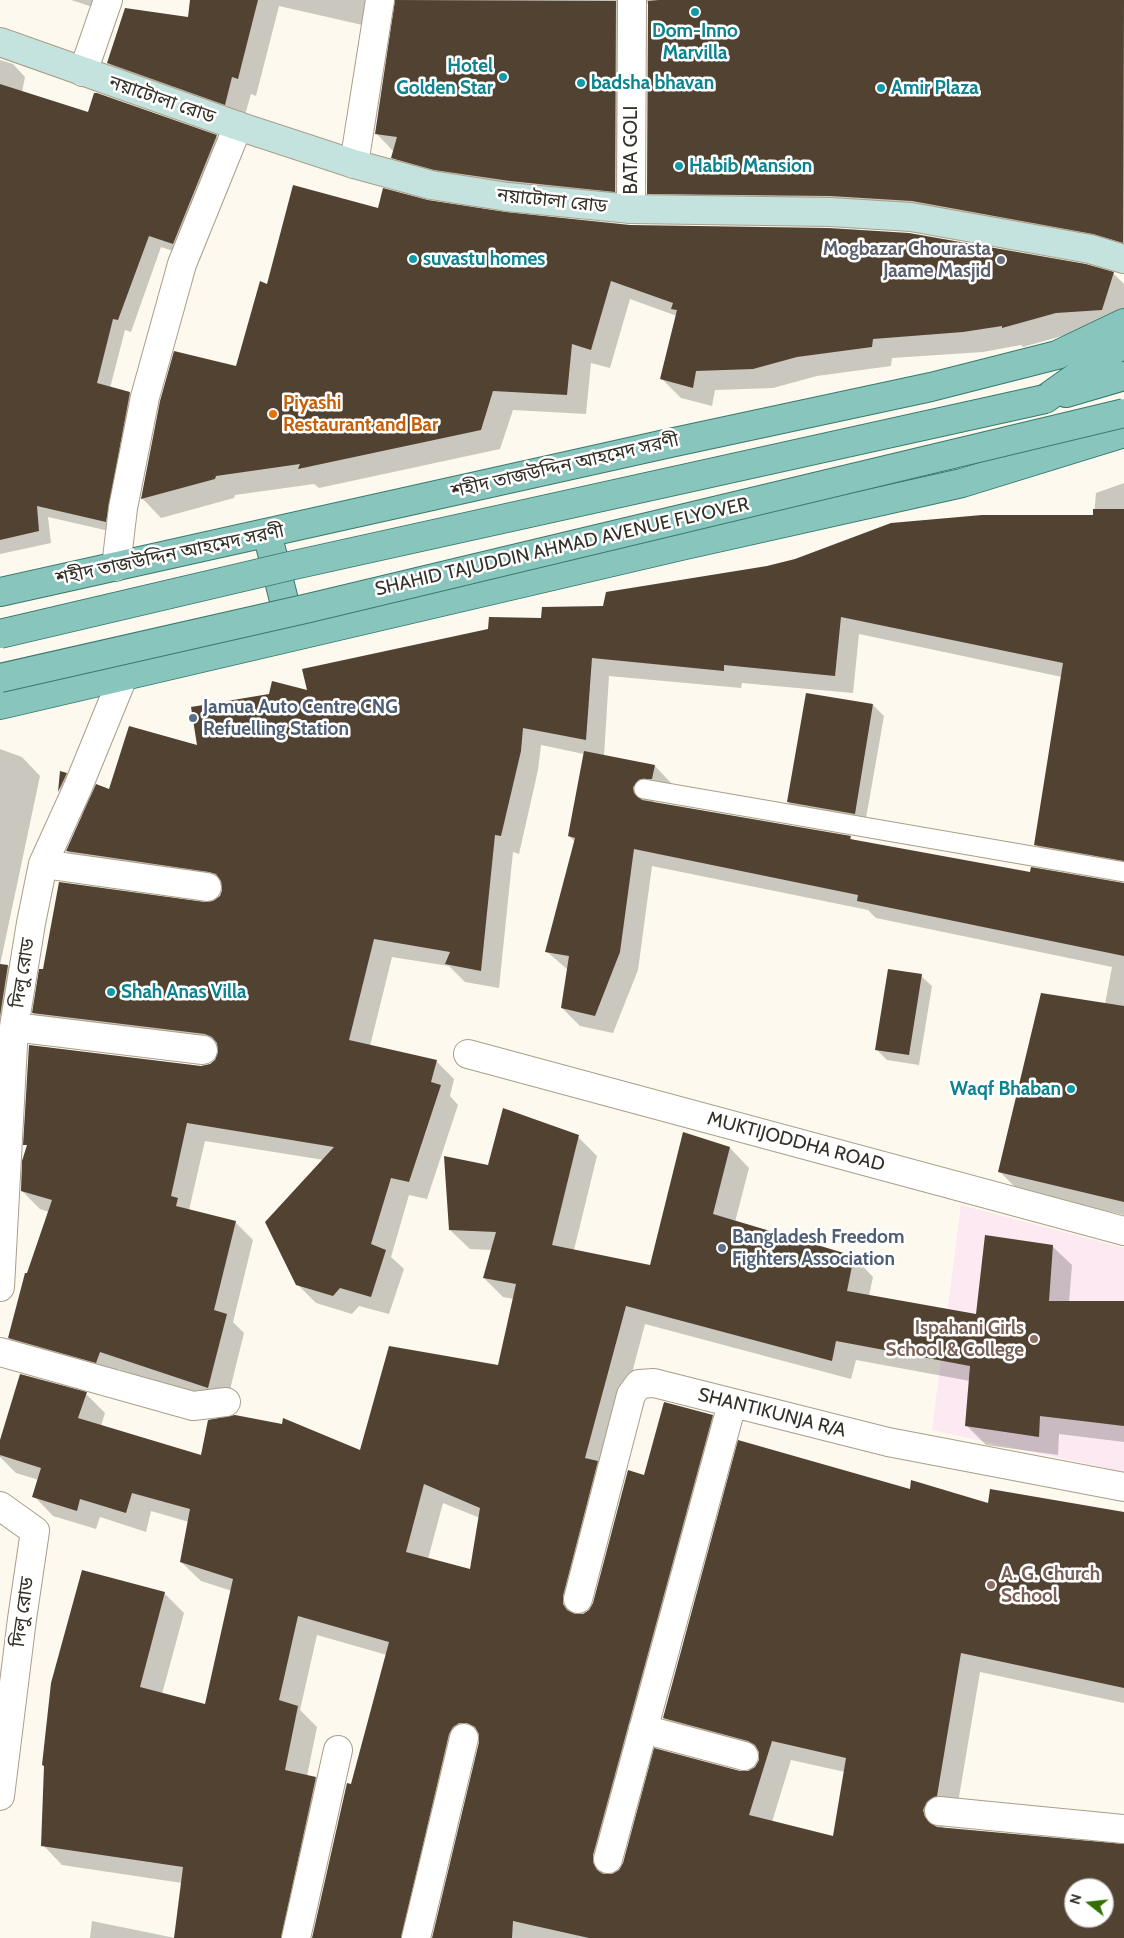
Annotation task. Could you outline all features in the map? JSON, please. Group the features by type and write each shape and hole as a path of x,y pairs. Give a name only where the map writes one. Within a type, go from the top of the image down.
{"main road":[{"name":"শহীদ তাজউদ্দিন আহমেদ সরণী","path":"0,592 931,387 1057,355 1124,322"},
{"path":"1045,399 1124,343"},
{"name":"SHAHID TAJUDDIN AHMAD AVENUE FLYOVER","path":"0,634 303,563 1045,399 1124,376"},
{"name":"SHAHID TAJUDDIN AHMAD AVENUE FLYOVER","path":"0,678 319,606 1124,413"},
{"path":"0,705 681,546 962,483 1124,433"},
{"path":"267,533 293,636"}],"street":[{"path":"83,72 108,0"},
{"path":"354,164 380,0"},
{"name":"BATA GOLI","path":"631,209 632,0"},
{"name":"নয়াটোলা রোড","path":"0,42 238,126 354,164 441,187 508,198 631,209 830,212 911,217 1090,249 1124,259"},
{"path":"116,567 123,508 145,397 182,264 238,126"},
{"name":"দিলু রোড","path":"0,1287 14,1028 43,864 78,787 122,677"},
{"path":"43,864 207,887"},
{"path":"14,1028 204,1050"},
{"name":"MUKTIJODDHA ROAD","path":"468,1054 1124,1231"},
{"path":"0,1352 193,1406 226,1402"},
{"name":"SHANTIKUNJA R/A","path":"578,1599 631,1395 640,1384 654,1383 888,1442 1124,1487"},
{"path":"608,1859 732,1404"},
{"name":"দিলু রোড","path":"0,1506 35,1531 3,1756 0,1796"},
{"path":"643,1729 744,1756"},
{"path":"416,1938 464,1738"},
{"path":"296,1938 338,1750"},
{"path":"939,1811 1124,1829"}],"lane":[{"path":"644,789 1124,872"}],"shaded area":[{"name":"Ispahani Girls School & College","path":"961,1205 1124,1248 1124,1472 932,1430"}],"building":[{"path":"190,0 258,0 238,79 232,77 225,105 107,63 125,8 188,17"},
{"path":"395,0 616,1 615,192 510,181 434,170 391,158 397,137 375,134"},
{"path":"1124,0 1123,243 1093,234 912,201 830,196 647,194 648,1"},
{"path":"0,84 88,112 94,93 97,93 217,135 173,244 149,236 118,320 113,319 97,383 130,392 106,522 37,506 39,531 0,540"},
{"path":"293,185 378,208 383,188 428,200 506,212 630,225 829,228 909,233 1086,264 1114,272 1102,310 1056,313 1002,328 1002,326 963,332 873,339 872,347 797,357 753,369 696,371 693,388 660,379 677,310 671,309 673,303 611,281 591,350 572,344 567,395 493,391 481,430 298,469 300,464 216,476 215,479 141,499 160,401 174,351 236,366 260,281 267,284"},
{"path":"1093,509 1124,509 1124,861 1034,845 1063,663 841,617 835,676 724,665 724,671 592,658 586,740 523,728 521,751 501,836 495,835 481,971 445,964 450,952 374,939 349,1040 437,1060 431,1082 441,1085 409,1182 391,1178 371,1244 386,1250 371,1297 340,1288 333,1296 296,1285 265,1222 334,1147 187,1123 171,1196 178,1198 176,1206 236,1221 214,1310 227,1314 208,1388 100,1352 96,1363 8,1338 25,1273 27,1273 52,1200 21,1191 22,1161 27,1145 23,1145 29,1045 201,1066 210,1064 215,1060 218,1052 217,1043 212,1037 205,1034 32,1013 39,969 43,969 59,882 205,902 213,901 220,896 222,890 221,881 216,874 66,851 96,784 109,789 129,726 197,745 191,707 269,694 272,681 307,690 302,669 488,629 489,617 541,618 542,607 603,606 606,592 767,566 795,559 891,523 982,515 1093,515"},
{"path":"806,693 873,704 855,814 787,802"},
{"path":"584,751 655,765 652,779 640,779 633,787 634,793 642,800 851,836 850,839 1030,872 1031,867 1124,883 1124,956 857,901 858,895 634,849 620,952 595,1016 561,1008 569,956 545,952 575,838 568,836"},
{"path":"60,771 67,773 58,792"},
{"path":"0,964 8,965 0,1016"},
{"path":"888,969 922,974 909,1055 875,1050"},
{"name":"Waqf Bhaban","path":"1041,993 1124,1006 1124,1202 998,1172"},
{"path":"503,1108 579,1135 552,1245 650,1265 683,1132 730,1147 713,1214 854,1256 847,1291 976,1314 985,1235 1053,1245 1049,1301 1124,1301 1124,1426 1040,1416 1039,1437 965,1426 970,1366 836,1341 832,1361 626,1306 585,1458 598,1461 563,1596 563,1604 567,1610 575,1614 583,1614 589,1610 593,1603 628,1470 644,1475 664,1402 713,1415 593,1855 593,1862 597,1870 603,1874 612,1874 619,1870 623,1863 654,1748 740,1771 748,1771 755,1767 759,1760 759,1752 755,1745 748,1741 663,1718 738,1440 910,1489 911,1480 988,1503 990,1489 1124,1512 1124,1688 961,1653 937,1796 927,1802 923,1810 925,1817 937,1827 1124,1844 1124,1938 589,1938 513,1921 512,1938 432,1938 479,1742 479,1734 475,1727 467,1723 459,1723 453,1727 449,1734 401,1938 312,1938 347,1783 351,1784 389,1642 298,1616 279,1700 298,1706 285,1770 316,1777 281,1938 174,1938 183,1867 41,1846 44,1766 42,1765 51,1683 82,1570 165,1592 140,1687 205,1704 233,1579 180,1562 190,1509 132,1493 126,1513 80,1499 77,1511 32,1497 41,1468 0,1455 0,1440 20,1374 87,1392 78,1418 201,1455 208,1420 235,1415 282,1424 283,1418 360,1450 389,1346 498,1365 516,1284 483,1278 496,1232 449,1230 444,1156 488,1165","holes":["424,1484 480,1508 470,1569 406,1552","772,1741 846,1758 833,1836 749,1815"]}],"place":[{"name":"Dom-Inno Marvilla","path":"695,12"},
{"name":"Hotel Golden Star","path":"503,77"},
{"name":"badsha bhavan","path":"581,83"},
{"name":"Amir Plaza","path":"881,88"},
{"name":"Habib Mansion","path":"679,166"},
{"name":"suvastu homes","path":"413,259"},
{"name":"Mogbazar Chourasta Jaame Masjid","path":"1001,260"},
{"name":"Piyashi Restaurant and Bar","path":"273,414"},
{"name":"Jamua Auto Centre CNG Refuelling Station","path":"193,718"},
{"name":"Shah Anas Villa","path":"111,992"},
{"name":"Waqf Bhaban","path":"1071,1089"},
{"name":"Bangladesh Freedom Fighters Association","path":"722,1248"},
{"name":"Ispahani Girls School & College","path":"1034,1339"},
{"name":"A. G. Church School","path":"991,1585"}]}
